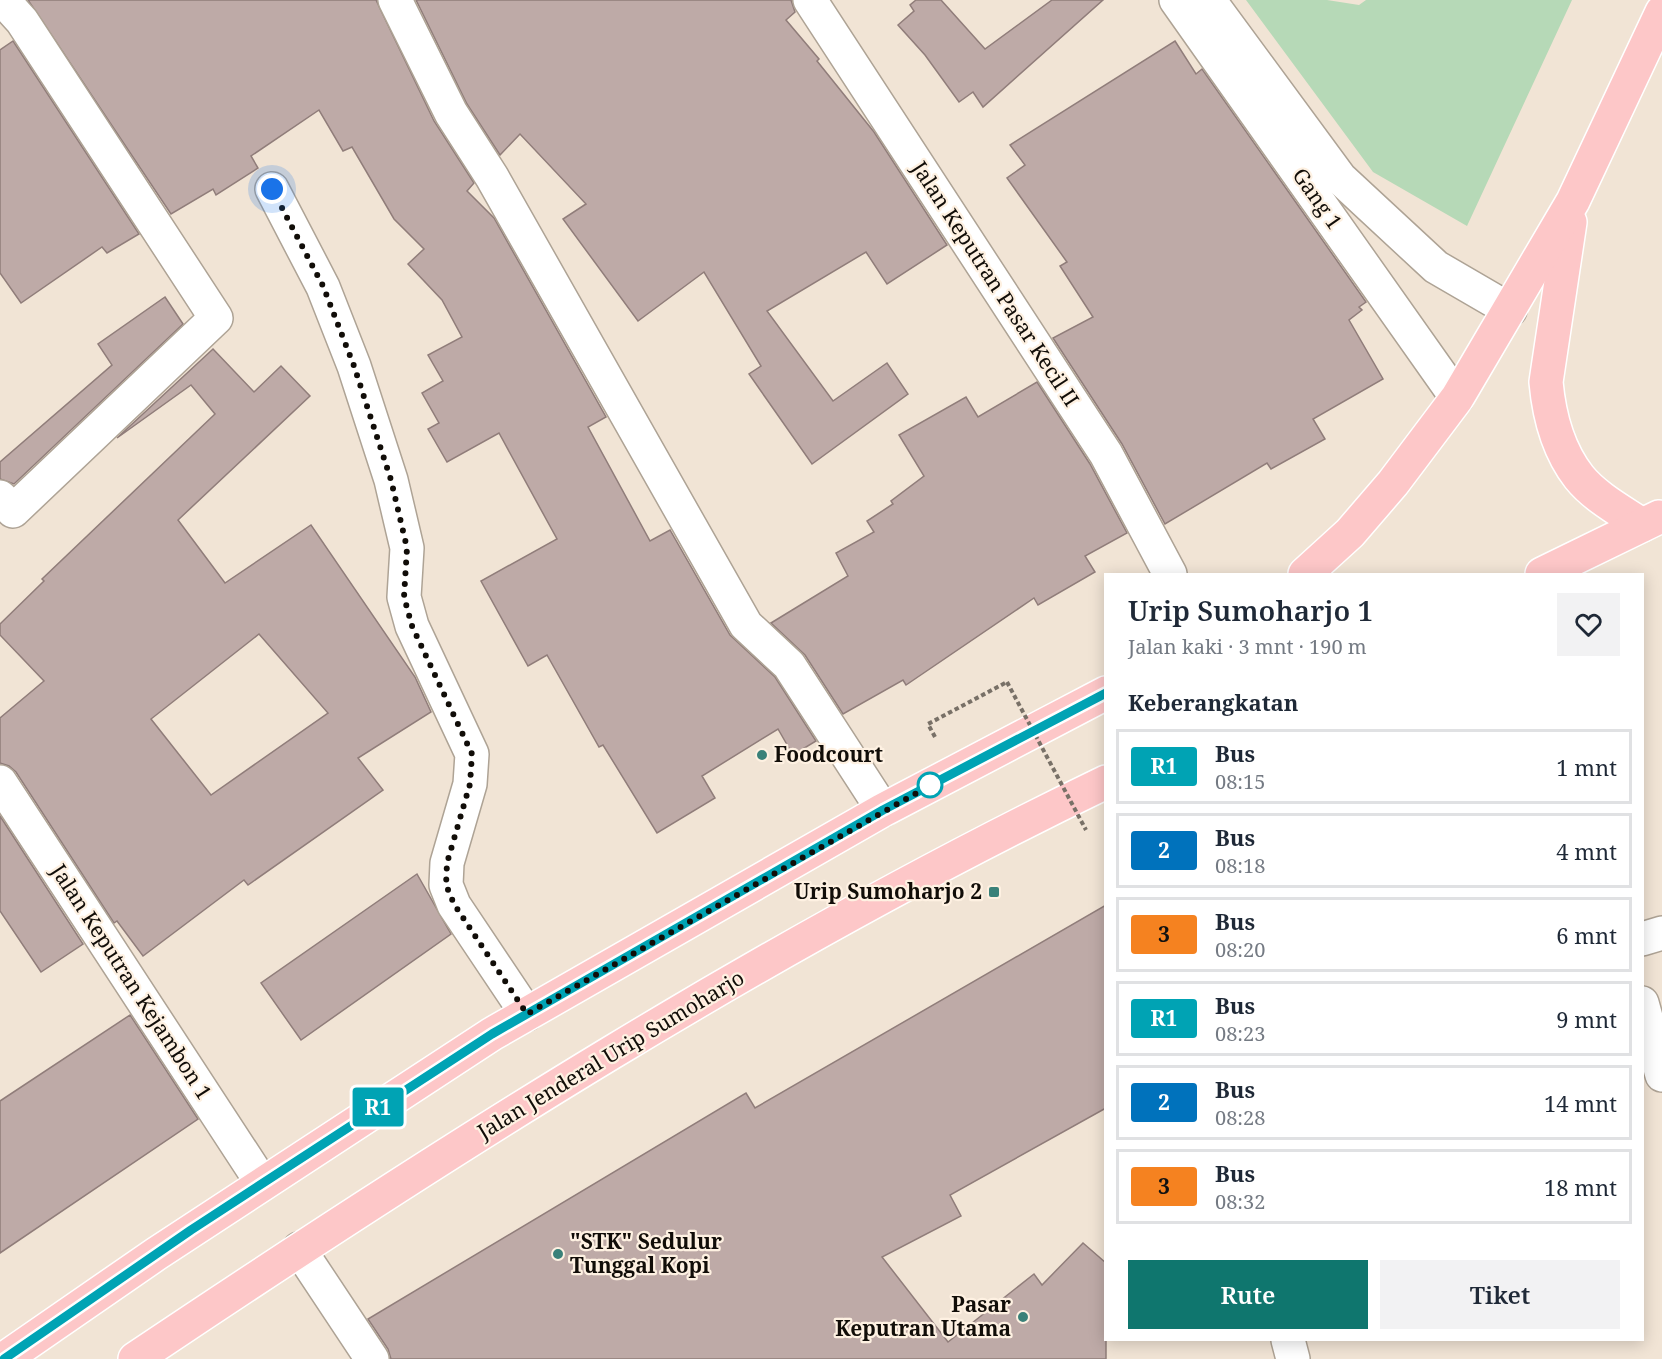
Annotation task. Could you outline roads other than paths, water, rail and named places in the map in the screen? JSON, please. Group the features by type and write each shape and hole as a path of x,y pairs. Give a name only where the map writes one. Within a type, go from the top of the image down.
{"main road":[{"path":"1306,573 1357,525 1458,398 1574,201 1662,12"},
{"path":"1574,201 1547,374 1548,407 1556,432 1579,477 1604,500 1652,520"},
{"path":"1544,573 1652,520"},
{"path":"4,1359 262,1183 472,1047 883,810 1104,694"},
{"name":"Jalan Jenderal Urip Sumoharjo","path":"135,1359 300,1249 607,1054 818,932 1104,783"}],"street":[{"path":"0,497 13,511 216,318 22,21 3,0"},
{"path":"395,0 451,113 498,188 746,625 789,665 883,810"},
{"name":"Jalan Keputran Pasar Kecil II","path":"810,0 1106,454 1169,573"},
{"name":"Gang 1","path":"1176,0 1458,398"},
{"path":"1209,0 1340,178 1437,267 1510,310"},
{"path":"272,189 323,286 354,366 391,480 407,548 404,597 412,626 472,754 470,784 447,863 446,885 454,904 527,1014"},
{"name":"Jalan Keputran Kejambon 1","path":"0,782 262,1183"},
{"path":"1644,938 1662,933"},
{"path":"1644,1010 1662,1075"},
{"path":"300,1249 372,1359"},
{"path":"1288,1341 1293,1359"}],"place":[{"name":"Foodcourt","path":"762,755"},
{"name":"Urip Sumoharjo 2","path":"994,892"},
{"name":"\"STK\" Sedulur Tunggal Kopi","path":"558,1254"},
{"name":"Pasar Keputran Utama","path":"1023,1317"}]}
